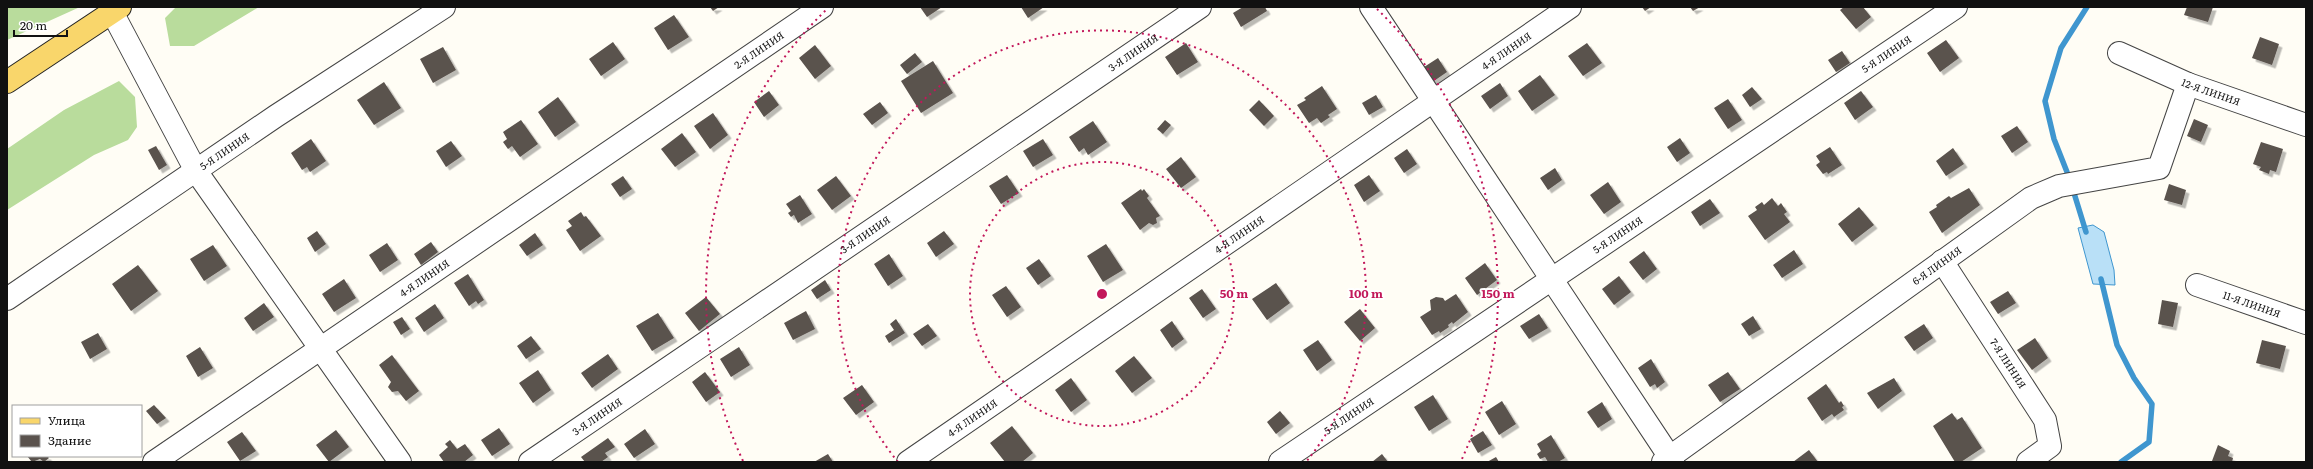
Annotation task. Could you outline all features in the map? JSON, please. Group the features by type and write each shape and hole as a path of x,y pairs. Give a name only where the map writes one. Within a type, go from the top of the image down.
{"main road":[{"path":"7,82 116,10"}],"street":[{"name":"5-Я ЛИНИЯ","path":"7,299 276,116 444,7"},
{"name":"2-Я ЛИНИЯ","path":"696,94 822,7"},
{"name":"3-Я ЛИНИЯ","path":"530,462 1200,7"},
{"path":"1370,7 1552,279 1669,461"},
{"name":"4-Я ЛИНИЯ","path":"908,462 1433,99 1570,7"},
{"name":"5-Я ЛИНИЯ","path":"1280,462 1956,7"},
{"path":"116,10 196,171 321,347 400,462"},
{"name":"12-Я ЛИНИЯ","path":"2119,53 2188,84 2306,124"},
{"name":"6-Я ЛИНИЯ","path":"1669,461 1942,261 2031,198 2059,186 2159,168 2188,84"},
{"name":"4-Я ЛИНИЯ","path":"154,462 321,347 696,94"},
{"name":"7-Я ЛИНИЯ","path":"1942,261 2045,420 2050,446 2028,462"},
{"name":"11-Я ЛИНИЯ","path":"2198,285 2306,323"}],"green space":[{"path":"7,7 80,7 7,40"},
{"path":"176,7 259,7 194,46 170,46 165,18"},
{"path":"119,81 135,97 137,127 128,140 94,155 7,210 7,149 64,110"}],"water":[{"path":"2093,225 2104,232 2114,270 2115,285 2093,284 2078,228"}],"building":[{"path":"710,7 719,7 713,11"},
{"path":"920,7 942,7 927,17"},
{"path":"1021,7 1044,7 1028,18"},
{"path":"1243,7 1265,7 1267,11 1241,27 1233,13"},
{"path":"1642,7 1651,7 1645,11"},
{"path":"1690,7 1700,7 1693,11"},
{"path":"1844,7 1863,7 1871,17 1856,29 1840,10"},
{"path":"2187,7 2213,7 2208,22 2184,15"},
{"path":"674,15 689,37 668,50 654,28"},
{"path":"2260,37 2279,44 2272,65 2252,58"},
{"path":"1946,40 1959,58 1940,72 1927,53"},
{"path":"613,42 625,59 601,76 589,59"},
{"path":"1186,43 1198,62 1177,75 1165,57"},
{"path":"1587,43 1602,63 1583,76 1568,56"},
{"path":"815,45 831,66 815,79 799,58"},
{"path":"443,47 456,70 433,83 420,59"},
{"path":"1842,51 1850,63 1836,72 1828,60"},
{"path":"915,53 922,62 907,74 900,65"},
{"path":"1438,58 1447,72 1431,83 1421,69"},
{"path":"933,61 953,93 921,113 901,81"},
{"path":"1540,75 1555,95 1532,111 1518,91"},
{"path":"384,82 401,108 374,125 357,100"},
{"path":"1500,83 1508,96 1490,109 1481,96"},
{"path":"1322,86 1337,109 1328,115 1330,117 1321,123 1317,118 1309,123 1297,105 1306,100 1304,98"},
{"path":"1752,87 1762,99 1750,107 1742,95"},
{"path":"769,91 779,105 764,117 754,102"},
{"path":"1861,91 1873,107 1855,120 1844,103"},
{"path":"1376,95 1383,107 1369,115 1362,103"},
{"path":"558,97 576,122 555,137 538,112"},
{"path":"1728,99 1742,120 1728,129 1714,108"},
{"path":"1259,100 1274,116 1264,126 1249,110"},
{"path":"880,102 888,113 872,125 863,114"},
{"path":"713,113 728,135 710,149 694,126"},
{"path":"2194,119 2208,125 2201,142 2187,136"},
{"path":"521,120 538,144 520,157 512,146 508,149 503,142 507,139 503,132"},
{"path":"1165,120 1171,125 1163,134 1157,129"},
{"path":"1093,121 1107,142 1088,155 1084,148 1079,152 1069,137"},
{"path":"2017,126 2028,142 2012,153 2001,136"},
{"path":"682,133 696,152 675,167 661,149"},
{"path":"1680,138 1690,153 1677,162 1667,147"},
{"path":"311,139 326,161 310,172 307,167 302,170 291,153"},
{"path":"1043,139 1053,155 1033,167 1023,151"},
{"path":"451,141 462,156 446,167 436,151"},
{"path":"2261,142 2283,149 2276,172 2270,170 2269,174 2259,170 2261,167 2253,164"},
{"path":"156,146 167,165 159,170 148,150"},
{"path":"1830,147 1842,165 1828,174 1827,172 1823,174 1816,165 1820,162 1816,156"},
{"path":"1953,148 1964,164 1946,176 1936,161"},
{"path":"1407,149 1417,164 1404,173 1394,158"},
{"path":"1181,157 1196,177 1181,188 1166,169"},
{"path":"1555,168 1562,180 1548,190 1540,178"},
{"path":"1007,175 1019,193 1001,204 989,186"},
{"path":"1369,175 1380,191 1364,202 1354,185"},
{"path":"623,176 632,189 620,197 611,184"},
{"path":"836,176 851,196 832,210 817,190"},
{"path":"1608,182 1621,202 1604,214 1590,195"},
{"path":"2169,184 2186,190 2182,205 2164,200"},
{"path":"1969,188 1980,205 1942,233 1929,212 1949,196 1951,198"},
{"path":"1141,189 1142,191 1144,189 1149,196 1147,198 1160,216 1156,218 1157,223 1153,225 1149,223 1140,230 1121,203"},
{"path":"800,195 812,214 798,223 794,215 791,217 788,213 791,211 786,204"},
{"path":"1772,198 1778,206 1781,203 1787,212 1784,214 1790,222 1765,240 1748,216 1757,210 1755,207 1762,202 1764,205"},
{"path":"1710,199 1720,213 1700,226 1691,212"},
{"path":"1859,207 1874,225 1852,242 1838,224"},
{"path":"581,212 584,217 586,216 601,236 580,251 566,230 572,226 568,221"},
{"path":"317,231 326,244 315,252 307,238"},
{"path":"944,231 954,244 936,257 927,243"},
{"path":"535,233 543,245 527,256 519,245"},
{"path":"431,242 438,252 421,265 414,254"},
{"path":"387,243 398,260 380,272 369,255"},
{"path":"1106,244 1123,270 1103,282 1087,256"},
{"path":"213,245 227,266 204,281 190,259"},
{"path":"1794,250 1803,264 1782,278 1773,265"},
{"path":"1644,251 1657,269 1643,280 1629,262"},
{"path":"889,254 903,276 888,286 874,264"},
{"path":"1039,259 1051,276 1038,285 1026,268"},
{"path":"1485,263 1497,280 1477,295 1465,278"},
{"path":"138,265 158,291 131,311 112,284"},
{"path":"468,274 484,300 478,304 476,301 469,306 454,283"},
{"path":"1619,276 1631,292 1614,305 1602,289"},
{"path":"344,279 356,298 334,312 322,294"},
{"path":"825,280 831,290 817,299 811,290"},
{"path":"1276,283 1290,303 1267,320 1252,299"},
{"path":"1006,286 1021,307 1007,317 992,295"},
{"path":"1202,289 1216,309 1203,318 1189,298"},
{"path":"2008,291 2016,303 1998,314 1990,302"},
{"path":"1456,294 1468,312 1453,324 1452,322 1448,325 1449,327 1440,333 1439,331 1432,335 1420,317 1431,310 1430,300 1436,297 1443,298 1445,301"},
{"path":"706,297 720,314 699,331 685,313"},
{"path":"2162,300 2178,303 2173,327 2158,324"},
{"path":"264,303 274,317 253,331 244,318"},
{"path":"435,304 444,318 424,332 415,318"},
{"path":"1360,309 1375,328 1360,341 1344,322"},
{"path":"806,311 815,329 793,340 784,323"},
{"path":"658,313 674,338 652,351 636,326"},
{"path":"1539,314 1548,328 1529,339 1520,326"},
{"path":"1753,316 1761,329 1749,336 1741,324"},
{"path":"402,317 410,329 401,335 393,322"},
{"path":"896,319 905,333 889,343 885,336 894,330 890,324"},
{"path":"1172,321 1184,339 1172,348 1160,330"},
{"path":"928,324 937,336 922,346 913,334"},
{"path":"1924,324 1933,338 1914,351 1904,337"},
{"path":"98,333 107,349 90,359 81,342"},
{"path":"531,336 541,349 526,359 517,346"},
{"path":"2035,338 2048,358 2032,370 2017,350"},
{"path":"1318,340 1332,360 1317,371 1303,350"},
{"path":"2262,340 2286,346 2280,369 2256,363"},
{"path":"200,347 213,368 198,377 186,356"},
{"path":"739,347 750,365 731,377 720,359"},
{"path":"608,354 618,369 592,388 581,373"},
{"path":"392,355 419,391 406,401 398,391 392,392 388,387 391,382 379,365"},
{"path":"1134,356 1152,378 1132,393 1115,371"},
{"path":"1651,359 1665,382 1657,388 1655,384 1650,387 1638,368"},
{"path":"538,370 551,390 533,403 519,383"},
{"path":"705,372 720,392 706,402 692,382"},
{"path":"1728,372 1740,389 1720,402 1708,385"},
{"path":"1071,378 1087,400 1071,412 1055,390"},
{"path":"1894,378 1902,391 1878,409 1867,393"},
{"path":"1826,384 1839,403 1841,401 1844,406 1842,407 1844,410 1834,417 1832,414 1822,421 1807,398"},
{"path":"862,385 874,402 856,415 843,398"},
{"path":"1433,395 1448,419 1429,431 1414,407"},
{"path":"1502,401 1516,424 1499,435 1485,412"},
{"path":"1602,402 1612,419 1598,428 1587,412"},
{"path":"154,405 166,418 157,424 146,411"},
{"path":"1280,411 1290,423 1276,434 1267,422"},
{"path":"1952,413 1957,420 1962,417 1982,448 1961,462 1955,462 1933,426"},
{"path":"1012,426 1033,453 1022,462 1005,462 990,443"},
{"path":"499,428 510,444 492,456 481,440"},
{"path":"645,429 655,444 634,458 624,444"},
{"path":"336,430 349,447 329,462 316,445"},
{"path":"1483,431 1492,445 1478,453 1470,439"},
{"path":"242,432 256,451 240,461 227,442"},
{"path":"1551,435 1565,458 1558,462 1548,462 1545,457 1540,459 1537,454 1541,451 1537,444"},
{"path":"608,438 615,447 605,453 608,457 601,462 585,462 581,457"},
{"path":"450,440 457,449 465,444 473,455 464,462 444,462 439,455 448,447 445,444"},
{"path":"2218,445 2230,451 2228,456 2233,458 2232,462 2212,461"},
{"path":"1809,450 1818,462 1793,462"},
{"path":"828,454 833,462 814,462"},
{"path":"1382,454 1388,462 1372,462"},
{"path":"28,457 49,458 44,462 40,459 32,462"},
{"path":"1496,457 1499,462 1487,462"}],"waterway":[{"path":"2067,172 2054,139 2045,101 2061,48 2087,7"},
{"path":"2074,193 2086,232"},
{"path":"2101,279 2117,345 2134,378 2152,404 2149,442 2121,462"}]}
